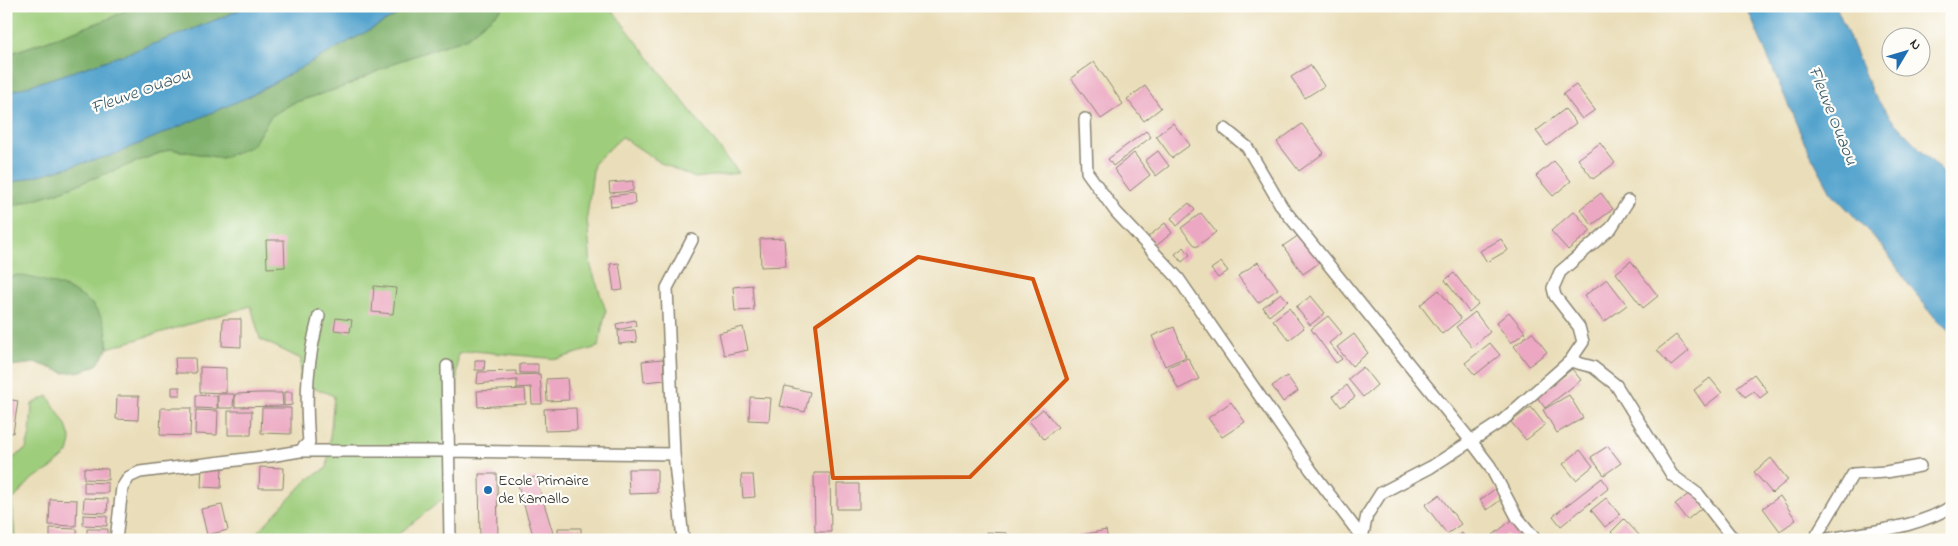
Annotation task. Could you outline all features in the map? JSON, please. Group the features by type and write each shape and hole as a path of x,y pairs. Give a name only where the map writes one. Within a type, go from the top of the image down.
{"street":[{"path":"1085,119 1087,172 1116,212 1178,278 1310,470 1363,539"},
{"path":"1225,128 1247,146 1282,207 1490,466 1517,517 1536,540"},
{"path":"1363,539 1367,515 1381,493 1431,467 1502,420 1570,361 1584,342 1579,327 1554,296 1553,288 1560,272 1611,228 1628,201"},
{"path":"683,540 674,454 667,288 692,240"},
{"path":"300,451 309,442 306,404 307,386 310,349 319,316"},
{"path":"1570,361 1593,367 1616,385 1672,475 1699,495 1736,540"},
{"path":"447,366 450,540"},
{"path":"116,540 122,488 129,477 140,472 300,451 448,450 674,454"},
{"path":"1814,540 1852,474 1886,472 1920,466"},
{"path":"1824,540 1920,521 1941,513 1952,506"}],"highlighted area":[{"path":"918,257 1033,279 1067,379 970,477 833,478 815,328"}],"green space":[{"path":"6,6 135,6 106,20 6,55"},
{"path":"135,6 248,6 159,42 6,93 6,55 106,20"},
{"path":"413,6 505,6 466,38 399,61 346,86 293,103 271,116 252,146 222,158 170,149 55,193 6,208 6,184 113,155 248,97"},
{"path":"505,6 609,6 739,173 695,178 661,163 622,137 594,163 587,217 591,267 606,311 598,347 557,359 474,351 458,354 453,491 391,540 250,540 308,479 327,468 334,396 300,382 301,359 260,339 251,306 108,348 105,325 93,305 68,288 17,275 6,279 6,208 55,193 170,149 222,158 252,146 271,116 293,103 346,86 399,61 466,38"},
{"path":"17,275 56,284 80,295 90,303 99,313 107,334 108,348 98,364 84,371 65,373 37,363 6,368 6,279"},
{"path":"48,396 66,425 71,441 68,453 50,469 32,479 12,501 15,540 6,540 6,459 13,458 26,449 30,434 32,404"}],"water":[{"name":"Fleuve Ouaou","path":"248,6 413,6 248,97 113,155 6,184 6,93 159,42"},
{"name":"Fleuve Ouaou","path":"1746,6 1836,6 1872,92 1893,121 1952,182 1952,333 1936,319 1908,284 1883,247 1831,192 1805,144"}],"building":[{"path":"1094,62 1123,104 1101,119 1071,78"},
{"path":"1310,65 1324,86 1305,98 1291,77"},
{"path":"1576,85 1595,110 1582,119 1563,94"},
{"path":"1145,86 1161,108 1144,121 1127,99"},
{"path":"1565,109 1576,123 1547,146 1536,131"},
{"path":"1173,123 1190,145 1172,158 1156,136"},
{"path":"1302,124 1324,153 1299,171 1277,142"},
{"path":"1146,131 1151,137 1113,166 1108,159"},
{"path":"1600,143 1615,163 1593,179 1578,159"},
{"path":"1158,151 1169,166 1156,176 1145,161"},
{"path":"1134,153 1150,175 1130,191 1114,169"},
{"path":"1554,161 1571,181 1553,196 1536,176"},
{"path":"633,181 633,191 610,193 609,183"},
{"path":"634,193 635,204 611,207 610,196"},
{"path":"1601,193 1613,209 1592,225 1580,209"},
{"path":"1189,203 1195,210 1177,226 1171,218"},
{"path":"1574,211 1591,231 1568,250 1551,231"},
{"path":"1201,213 1216,232 1196,247 1181,228"},
{"path":"1165,223 1172,233 1156,246 1148,237"},
{"path":"1302,233 1322,261 1303,274 1283,246"},
{"path":"784,238 786,266 761,267 760,239"},
{"path":"1501,239 1508,250 1487,262 1480,251"},
{"path":"266,240 284,240 285,267 267,268"},
{"path":"1184,247 1190,255 1182,262 1175,254"},
{"path":"1631,261 1658,296 1643,308 1616,273"},
{"path":"1221,262 1228,271 1218,278 1211,269"},
{"path":"1258,262 1278,289 1258,303 1238,276"},
{"path":"619,263 623,290 614,291 610,264"},
{"path":"1454,273 1478,304 1469,312 1445,280"},
{"path":"1607,279 1627,305 1604,322 1584,296"},
{"path":"752,285 754,310 735,311 733,287"},
{"path":"374,286 396,288 393,314 372,312"},
{"path":"1439,290 1461,319 1442,334 1420,305"},
{"path":"1281,293 1288,301 1269,316 1263,307"},
{"path":"1311,296 1325,313 1310,325 1296,307"},
{"path":"1289,308 1304,328 1289,340 1273,320"},
{"path":"1475,312 1490,332 1472,347 1456,327"},
{"path":"1509,312 1525,332 1511,343 1496,323"},
{"path":"1328,316 1342,333 1329,343 1342,359 1336,363 1311,329"},
{"path":"336,318 352,320 350,332 334,330"},
{"path":"223,319 241,319 241,347 222,346"},
{"path":"635,320 636,326 617,330 616,324"},
{"path":"743,327 748,350 724,355 719,333"},
{"path":"1174,327 1186,357 1165,366 1152,336"},
{"path":"635,330 637,342 619,344 618,331"},
{"path":"1532,332 1547,352 1529,366 1514,346"},
{"path":"1354,334 1368,353 1352,366 1337,347"},
{"path":"1676,335 1689,351 1671,366 1657,350"},
{"path":"1490,343 1500,355 1475,375 1465,363"},
{"path":"175,358 195,358 196,373 176,373"},
{"path":"1188,358 1199,379 1178,389 1168,367"},
{"path":"663,359 665,380 644,382 642,361"},
{"path":"475,360 485,360 484,370 475,370"},
{"path":"520,364 538,364 538,373 520,373"},
{"path":"200,367 226,368 226,393 200,392"},
{"path":"1363,367 1377,385 1363,397 1348,379"},
{"path":"1572,369 1581,380 1545,408 1537,397"},
{"path":"516,371 516,375 540,374 542,404 532,404 531,387 517,388 517,380 477,384 478,372"},
{"path":"1754,374 1768,392 1760,398 1754,391 1745,397 1737,387"},
{"path":"1287,376 1298,391 1283,402 1272,386"},
{"path":"567,378 569,400 547,401 546,379"},
{"path":"1710,378 1722,393 1705,406 1694,390"},
{"path":"1347,385 1355,397 1341,407 1333,396"},
{"path":"785,386 810,392 805,412 780,406"},
{"path":"172,387 180,387 180,395 172,395"},
{"path":"525,389 526,404 478,407 477,391"},
{"path":"284,392 292,392 292,405 284,406"},
{"path":"282,393 283,406 235,407 235,394"},
{"path":"218,394 234,394 233,408 218,408"},
{"path":"196,395 217,396 217,409 196,408"},
{"path":"1569,395 1583,418 1557,433 1543,410"},
{"path":"117,396 139,396 138,420 116,419"},
{"path":"750,397 771,398 769,421 749,420"},
{"path":"6,399 18,401 13,433 6,432"},
{"path":"1231,402 1245,422 1222,437 1208,418"},
{"path":"1531,407 1545,425 1526,440 1511,422"},
{"path":"161,408 191,408 190,436 160,435"},
{"path":"262,408 291,408 291,434 261,433"},
{"path":"576,408 577,430 545,431 544,409"},
{"path":"1043,409 1058,427 1044,439 1029,421"},
{"path":"196,410 218,411 217,435 195,434"},
{"path":"228,411 252,411 251,435 228,435"},
{"path":"1608,446 1621,463 1604,475 1591,457"},
{"path":"1580,450 1593,466 1576,480 1563,464"},
{"path":"1771,458 1788,480 1772,493 1754,472"},
{"path":"202,466 222,467 221,488 201,487"},
{"path":"260,467 284,468 283,488 259,488"},
{"path":"84,468 108,469 108,480 84,479"},
{"path":"628,469 657,469 657,493 629,494"},
{"path":"814,473 830,473 831,532 815,532"},
{"path":"479,474 497,474 498,540 480,540"},
{"path":"741,475 753,475 755,497 743,498"},
{"path":"536,477 553,533 534,538 517,482"},
{"path":"1602,478 1609,488 1561,526 1553,516"},
{"path":"84,482 108,483 108,493 84,493"},
{"path":"837,484 859,484 859,509 837,509"},
{"path":"1495,489 1502,499 1487,510 1480,500"},
{"path":"1693,491 1704,506 1687,520 1675,504"},
{"path":"1439,495 1461,524 1447,534 1425,505"},
{"path":"1780,496 1796,520 1780,531 1763,508"},
{"path":"84,498 108,499 107,513 83,512"},
{"path":"1606,498 1620,515 1605,527 1591,510"},
{"path":"50,499 77,500 76,526 49,525"},
{"path":"222,505 228,530 207,535 201,509"},
{"path":"83,515 107,516 107,526 83,525"},
{"path":"1624,519 1640,536 1636,540 1618,540 1611,532"},
{"path":"1512,520 1522,533 1513,540 1507,534 1500,540 1490,540 1489,538"},
{"path":"50,528 77,529 77,540 50,540"},
{"path":"558,528 581,528 581,539 558,539"},
{"path":"87,529 108,529 108,540 87,540"},
{"path":"1106,530 1108,540 1068,540 1068,538"},
{"path":"987,532 1007,533 1007,540 987,540"},
{"path":"1462,533 1467,540 1453,540"}],"place":[{"name":"Ecole Primaire de Kamallo","path":"488,490"}]}
